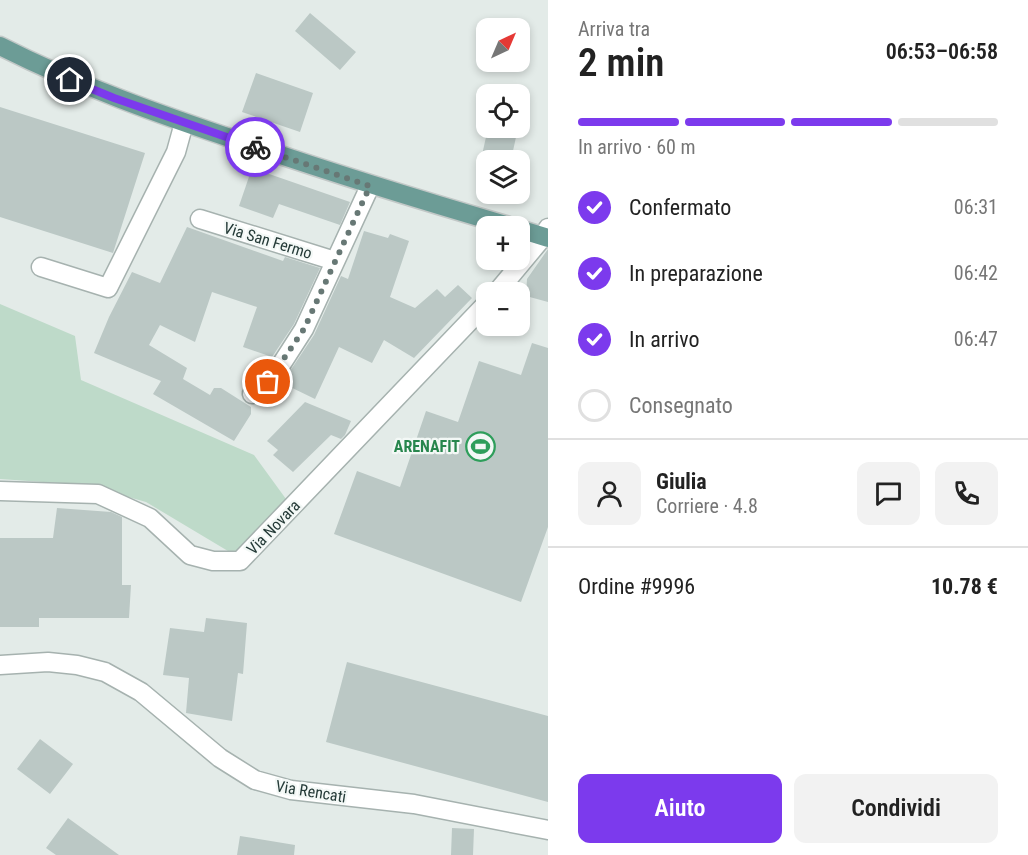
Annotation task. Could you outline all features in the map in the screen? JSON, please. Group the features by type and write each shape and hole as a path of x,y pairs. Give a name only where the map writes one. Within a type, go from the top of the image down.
{"main road":[{"path":"0,46 48,70 114,98 370,186 476,217"},
{"path":"530,231 546,234"}],"street":[{"path":"41,267 108,288 176,152 184,123"},
{"name":"Via San Fermo","path":"252,394 260,393 298,337 370,186"},
{"name":"Via San Fermo","path":"200,219 335,261"},
{"path":"505,282 546,234"},
{"name":"Via Novara","path":"0,490 98,494 150,518 190,555 213,561 240,561 476,314"},
{"name":"Via Rencati","path":"0,665 48,662 77,665 105,672 141,692 219,758 255,780 291,790 414,804 548,830"}],"green space":[{"path":"0,304 75,336 81,380 254,455 286,499 233,554 146,502 86,485 0,479"}],"building":[{"path":"310,13 356,52 340,70 295,31"},
{"path":"256,73 313,93 300,132 242,112"},
{"path":"0,107 145,153 113,253 0,217"},
{"path":"486,138 516,138 513,150 483,150"},
{"path":"252,168 350,202 340,225 279,204 273,218 239,206"},
{"path":"187,227 283,261 285,257 320,268 294,324 272,357 243,347 257,307 212,292 195,342 160,325 149,345 187,368 183,379 210,395 214,388 221,388 251,407 251,414 234,441 153,394 161,381 94,353 132,272 160,283"},
{"path":"364,231 388,238 390,234 409,241 390,297 415,308 437,289 445,297 458,285 472,298 414,358 384,340 372,363 339,347 315,399 282,383 314,335 341,276 348,279"},
{"path":"548,249 548,302 530,297 530,282 527,282"},
{"path":"532,343 548,348 548,527 521,602 334,534 357,471 400,487 426,411 458,422 479,361 521,375"},
{"path":"305,402 351,421 341,439 331,435 293,472 273,455 278,450 267,441"},
{"path":"57,508 111,512 122,517 122,585 131,585 129,618 39,618 39,627 0,627 0,538 53,538"},
{"path":"206,618 247,623 243,674 238,673 232,721 186,713 189,678 163,675 170,628 204,632"},
{"path":"347,662 548,716 548,802 326,742"},
{"path":"40,739 73,764 50,794 17,769"},
{"path":"68,818 119,855 56,855 46,848"},
{"path":"452,828 474,829 473,855 451,855"},
{"path":"240,836 295,845 294,855 237,855"}],"way so far":[{"path":"255,147 370,186 304,329 268,382"}],"place":[{"name":"ARENAFIT","path":"481,446"}],"route":[{"path":"70,80 114,98 255,147"}]}
